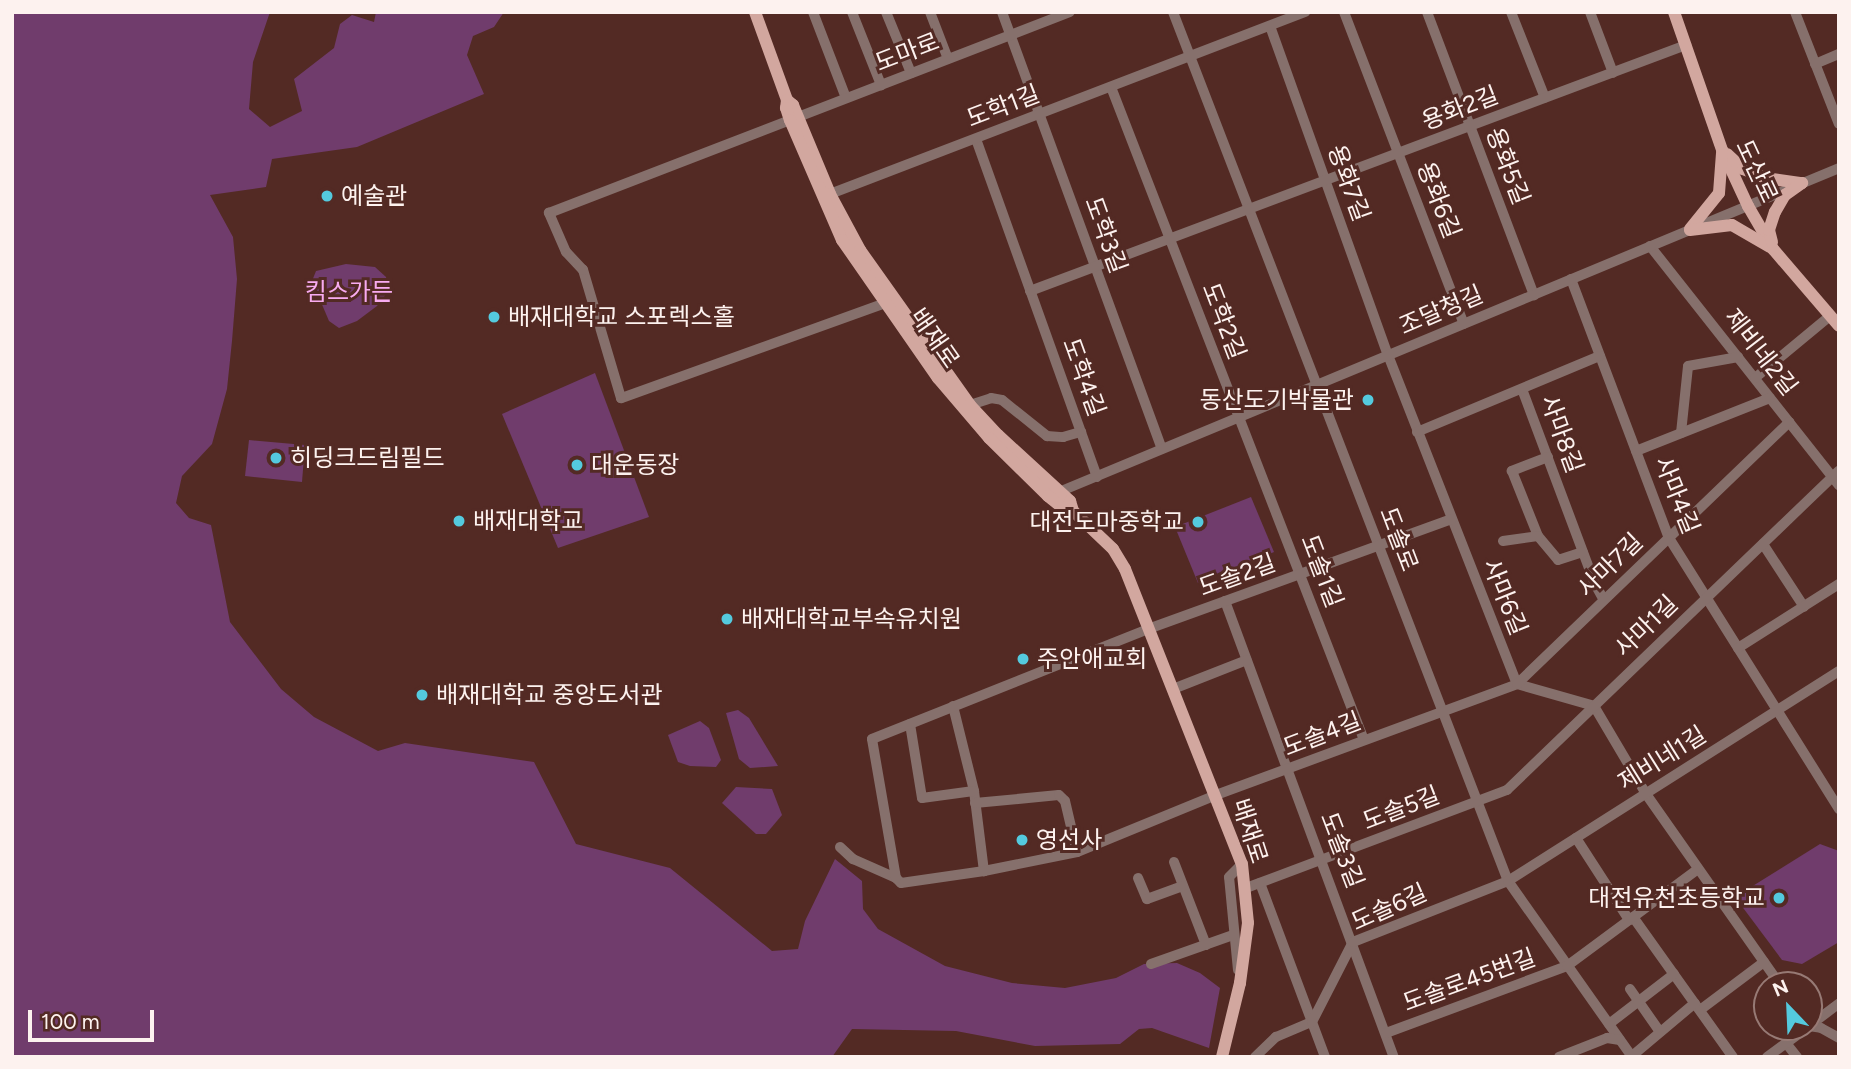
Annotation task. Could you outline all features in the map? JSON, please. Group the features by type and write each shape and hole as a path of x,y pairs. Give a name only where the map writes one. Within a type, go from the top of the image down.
{"main road":[{"name":"배재로","path":"755,12 794,118 847,238 975,423 1054,494"},
{"name":"도산로","path":"1674,12 1723,150 1748,206 1773,249 1834,321"},
{"name":"배재로","path":"794,118 830,194 847,238"},
{"path":"1723,150 1743,169 1765,178 1802,183"},
{"path":"1690,230 1719,193 1723,150"},
{"path":"1773,249 1769,230 1775,212 1785,195 1802,183"},
{"path":"1690,230 1732,225 1773,249"},
{"name":"배재로","path":"942,375 1054,494 1063,508 1073,510 1113,549 1125,569 1242,864 1248,923 1240,983 1222,1057"}],"street":[{"path":"813,12 846,98"},
{"path":"852,12 881,85"},
{"path":"886,12 911,73"},
{"path":"930,12 948,59"},
{"name":"도학3길","path":"1002,12 1162,449"},
{"name":"도마로","path":"794,118 1070,12"},
{"name":"도솔로","path":"1173,12 1508,881 1632,1056"},
{"name":"도학1길","path":"830,194 1305,12"},
{"name":"용화6길","path":"1345,12 1464,324"},
{"name":"용화5길","path":"1427,12 1534,295"},
{"path":"1511,12 1545,98"},
{"path":"1590,12 1612,73"},
{"path":"1796,12 1839,124"},
{"name":"용화7길","path":"1270,26 1388,355"},
{"name":"용화2길","path":"1249,209 1686,46"},
{"path":"1815,64 1839,54"},
{"name":"도학2길","path":"1111,87 1239,418"},
{"name":"배재로","path":"794,118 549,214 566,252 583,271 621,398 890,302"},
{"name":"도학4길","path":"976,139 1097,477"},
{"name":"조달청길","path":"1054,494 1839,167"},
{"path":"1030,291 1249,209"},
{"name":"제비네2길","path":"1650,246 1789,422 1837,478"},
{"name":"사마4길","path":"1571,279 1669,538 1839,809"},
{"path":"1755,378 1834,321"},
{"name":"사마6길","path":"1388,355 1517,684"},
{"path":"1522,388 1600,356"},
{"path":"1681,433 1688,366 1738,357"},
{"name":"사마8길","path":"1418,432 1522,388 1595,584 1604,600"},
{"path":"970,405 991,398 1002,401 1047,436 1063,438 1081,432"},
{"path":"1636,451 1770,398"},
{"name":"도솔1길","path":"1239,418 1364,740"},
{"name":"사마7길","path":"1443,711 1517,684 1789,422"},
{"path":"1548,457 1512,471 1538,536 1558,560 1583,552"},
{"name":"사마1길","path":"1478,802 1507,790 1706,597 1837,478"},
{"name":"도솔2길","path":"1148,629 1452,519"},
{"path":"1503,541 1538,536"},
{"path":"1763,544 1804,607"},
{"path":"1738,648 1839,584"},
{"name":"도솔3길","path":"1225,601 1324,860 1394,1057"},
{"path":"896,877 872,739 1148,629"},
{"path":"1173,689 1247,660"},
{"name":"제비네1길","path":"1508,881 1839,671"},
{"path":"1517,684 1594,706 1646,794 1770,971"},
{"path":"953,706 974,791 984,871"},
{"name":"도솔4길","path":"896,877 901,883 984,871 1077,852 1216,795 1443,711"},
{"path":"910,723 922,798 974,791"},
{"path":"975,803 1059,795 1065,801 1077,852"},
{"name":"도솔5길","path":"1246,888 1478,802"},
{"path":"1576,838 1631,919 1733,1057"},
{"path":"840,847 853,859 896,877"},
{"path":"1174,862 1206,945"},
{"path":"1240,983 1229,877 1242,864"},
{"name":"도솔로45번길","path":"1386,1034 1567,966 1698,869"},
{"path":"1138,878 1147,898 1183,886"},
{"name":"도솔6길","path":"1312,1022 1353,942 1508,881"},
{"path":"1260,883 1325,1057"},
{"path":"1151,964 1233,935"},
{"path":"1632,1056 1660,1032 1764,962"},
{"path":"1609,1024 1674,974"},
{"path":"1630,989 1660,1032"},
{"path":"1823,1015 1839,1003"},
{"path":"1255,1057 1276,1037 1312,1022"},
{"path":"1823,1029 1839,1038"},
{"path":"1559,1057 1607,1038 1620,1040"},
{"path":"1768,1057 1789,1041"},
{"path":"1786,1043 1797,1057"}],"green space":[{"path":"12,12 270,12 253,62 249,109 270,127 302,111 294,79 334,48 340,24 352,15 374,22 376,12 504,12 494,27 473,36 467,55 484,94 357,147 272,159 266,187 210,195 233,237 237,279 227,389 212,444 182,476 176,503 189,518 211,525 230,622 281,689 314,717 378,751 405,743 534,762 576,844 670,868 772,951 798,949 805,921 835,859 862,881 863,909 878,929 945,966 1012,983 1065,988 1116,978 1144,964 1177,963 1200,973 1220,988 1209,1048 1152,1028 1139,1029 1120,1044 1035,1046 956,1031 852,1029 832,1057 12,1057"},
{"name":"킴스가든","path":"346,264 375,267 386,277 388,285 387,293 377,306 357,321 339,328 329,321 312,281 316,271"},
{"name":"대운동장","path":"595,373 649,517 558,548 502,414"},
{"name":"히딩크드림필드","path":"249,440 305,445 302,482 245,476"},
{"path":"1251,497 1274,552 1198,583 1175,527"},
{"path":"738,710 749,718 778,766 750,768 739,759 726,713"},
{"path":"700,721 709,728 721,760 716,767 690,766 678,762 668,735"},
{"path":"736,787 772,789 782,815 766,834 756,834 722,803"},
{"path":"1820,844 1839,851 1839,942 1802,964 1782,960 1735,897"}],"place":[{"name":"예술관","path":"327,196"},
{"name":"배재대학교 스포렉스홀","path":"494,317"},
{"name":"동산도기박물관","path":"1368,400"},
{"name":"히딩크드림필드","path":"276,458"},
{"name":"대운동장","path":"577,465"},
{"name":"배재대학교","path":"459,521"},
{"name":"대전도마중학교","path":"1198,522"},
{"name":"배재대학교부속유치원","path":"727,619"},
{"name":"주안애교회","path":"1023,659"},
{"name":"배재대학교 중앙도서관","path":"422,695"},
{"name":"영선사","path":"1022,840"},
{"name":"대전유천초등학교","path":"1779,898"}]}
